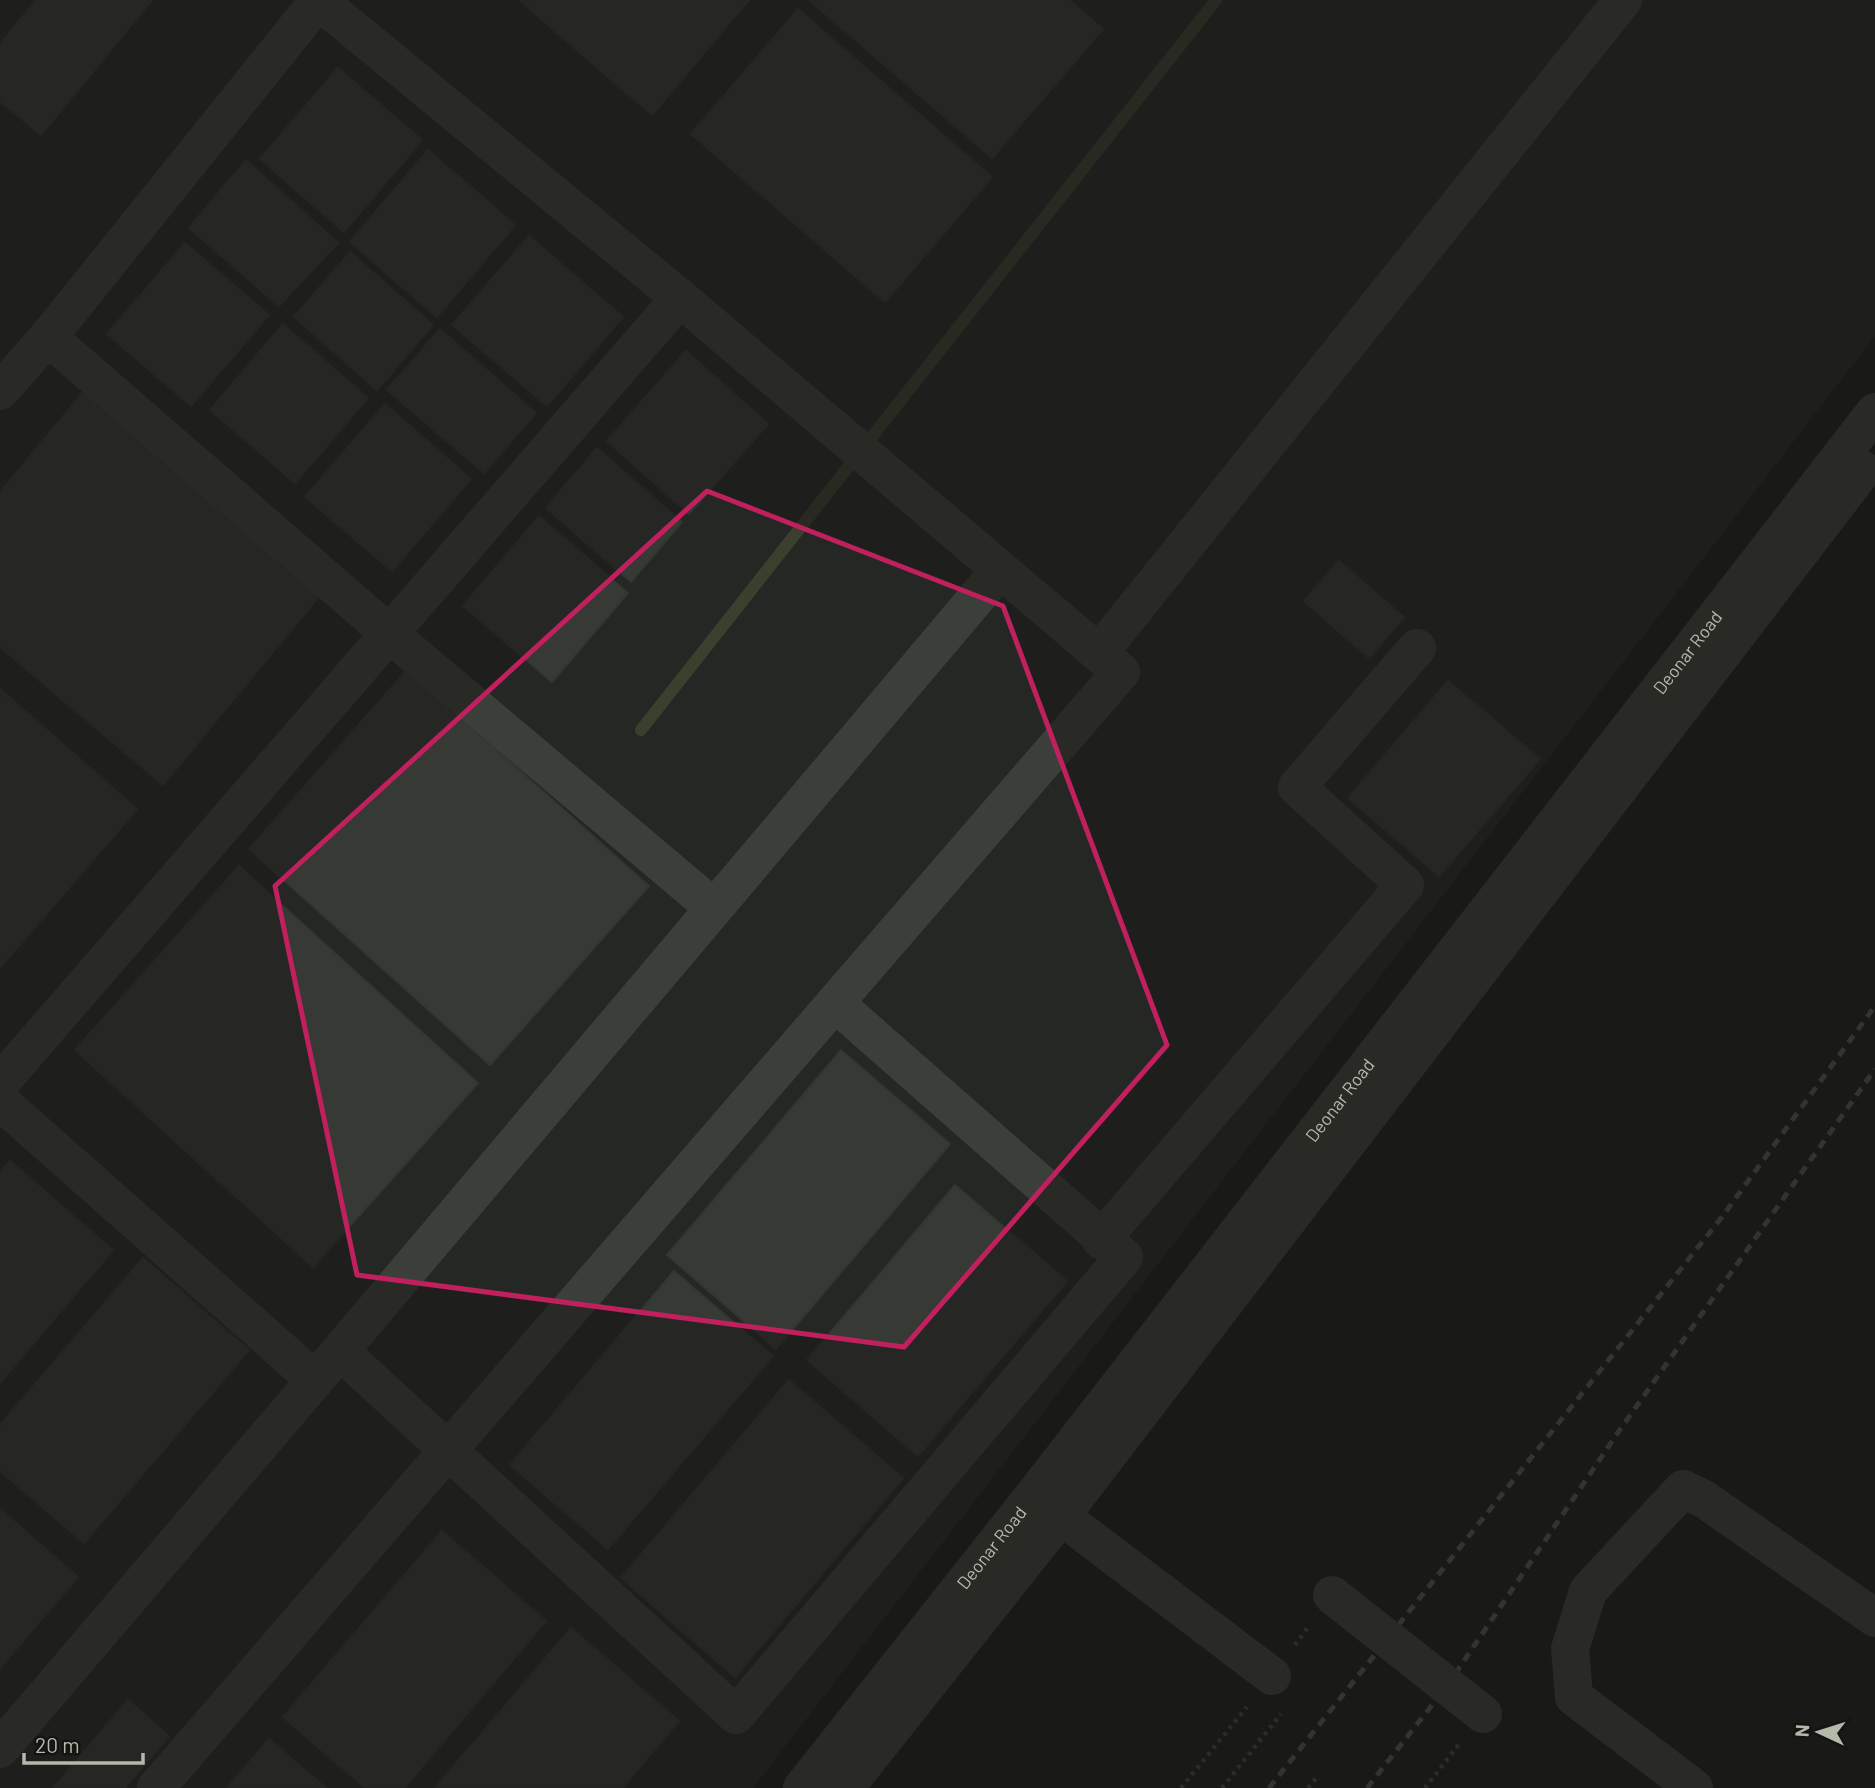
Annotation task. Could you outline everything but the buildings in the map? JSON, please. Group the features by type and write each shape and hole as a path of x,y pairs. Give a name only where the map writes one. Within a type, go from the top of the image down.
{"street":[{"path":"0,391 48,337 319,0 681,298 1121,672 156,1788"},
{"path":"1099,653 1623,0"},
{"path":"0,1083 681,298"},
{"path":"48,337 391,635 714,908"},
{"name":"Deonar Road","path":"846,1788 1048,1506 1643,734 1875,412"},
{"name":"Deonar Road","path":"1643,734 1875,455"},
{"path":"0,1749 1000,570"},
{"path":"1101,1240 1405,885 1297,788 1417,648"},
{"path":"340,1351 736,1715 1124,1257 1101,1240 835,1003"},
{"path":"0,1101 315,1380"},
{"path":"1694,1788 1574,1697 1570,1648 1588,1591 1683,1489 1703,1499 1875,1618"},
{"path":"1048,1506 1272,1676"},
{"name":"Deonar Road","path":"802,1788 1048,1506"},
{"path":"1332,1595 1483,1714"}],"path":[{"path":"1222,1788 1298,1693 1272,1676 1332,1595"},
{"path":"1425,1788 1483,1714"},
{"path":"1181,1788 1237,1719"},
{"path":"1308,1788 1318,1776"}],"highlighted area":[{"path":"707,491 1003,606 1167,1045 904,1347 357,1275 275,886"}],"shaded area":[{"path":"0,0 1875,0 1875,336 753,1788 0,1788"}],"waterway":[{"path":"641,730 1216,0"}],"railway":[{"path":"1269,1788 1722,1217 1875,1006"},
{"path":"1367,1788 1447,1686 1619,1431 1875,1069"}]}
